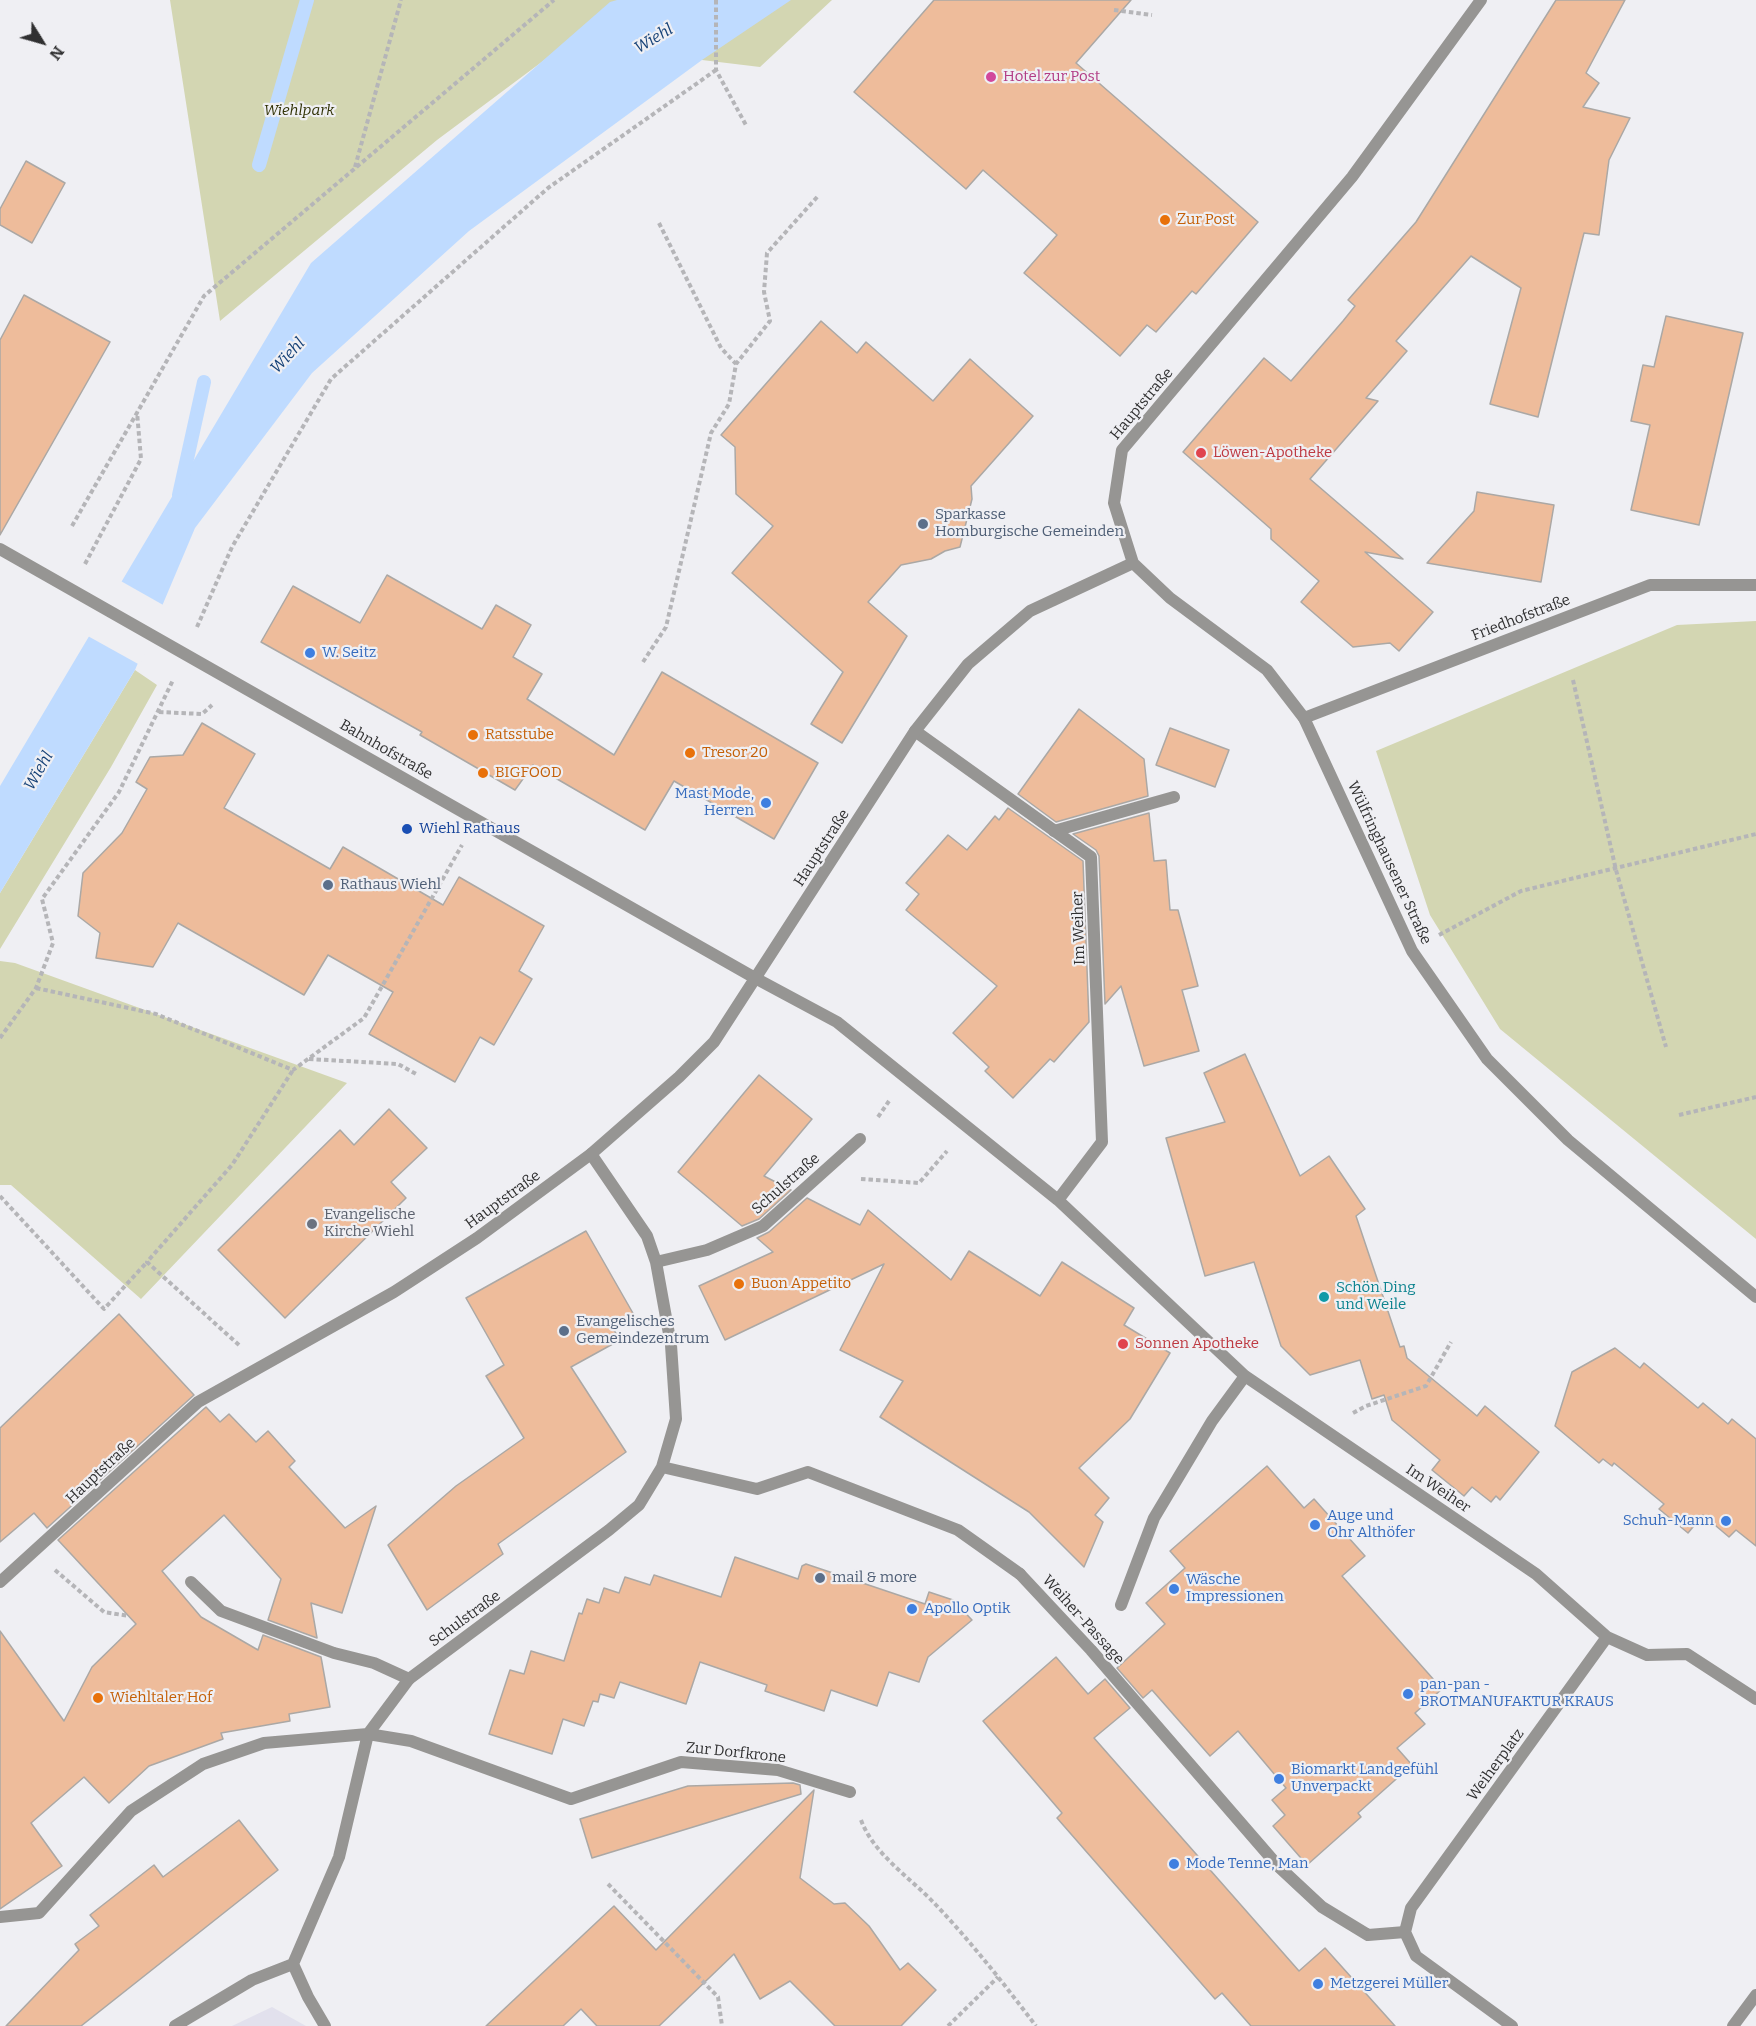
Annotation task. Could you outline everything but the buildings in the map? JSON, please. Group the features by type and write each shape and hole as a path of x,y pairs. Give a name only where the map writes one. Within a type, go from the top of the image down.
{"street":[{"name":"Hauptstraße","path":"0,1582 198,1402 394,1292 477,1238 591,1154 679,1077 714,1042 915,731 968,664 1030,611 1133,563 1114,502 1122,450 1352,177 1481,0"},
{"name":"Bahnhofstraße","path":"2,550 755,978"},
{"name":"Wülfringhausener Straße","path":"1133,563 1170,598 1267,670 1304,718 1412,951 1487,1059 1568,1140 1756,1297"},
{"name":"Friedhofstraße","path":"1304,718 1650,585 1756,585"},
{"name":"Im Weiher","path":"915,731 1091,857 1102,1142 1058,1200"},
{"path":"1054,831 1174,797"},
{"name":"Im Weiher","path":"755,978 837,1022 1058,1200 1245,1376 1536,1574 1607,1637"},
{"name":"Schulstraße","path":"657,1262 707,1250 764,1226 860,1139"},
{"name":"Schulstraße","path":"293,1964 339,1857 368,1734 409,1678 609,1530 639,1504 662,1467 676,1419 671,1346 657,1262 646,1236 591,1154"},
{"path":"1121,1605 1154,1518 1212,1420 1245,1376"},
{"name":"Weiher-Passage","path":"662,1467 757,1489 808,1472 958,1530 1020,1574 1091,1650 1285,1873 1322,1907 1368,1935 1406,1932"},
{"path":"191,1582 221,1611 334,1653 374,1663 409,1678"},
{"path":"1607,1637 1647,1655 1687,1654 1756,1699"},
{"name":"Weiherplatz","path":"1406,1932 1411,1908 1607,1637"},
{"name":"Zur Dorfkrone","path":"0,1917 39,1914 131,1811 203,1764 264,1743 368,1734 411,1741 571,1799 681,1761 778,1770 850,1792"},
{"path":"1406,1932 1416,1956 1512,2026"},
{"path":"175,2026 252,1980 293,1964 308,1997 325,2026"},
{"path":"1733,2026 1756,1995"}],"path":[{"path":"355,169 401,0"},
{"path":"72,526 204,296 554,0"},
{"path":"716,0 716,70 747,127"},
{"path":"1114,10 1152,15"},
{"path":"196,630 232,547 331,379 548,188 716,70"},
{"path":"643,662 666,627 711,433 729,404 736,364 770,321 764,292 767,253 818,196"},
{"path":"659,223 722,348 736,364"},
{"path":"72,589 141,459 137,412"},
{"path":"0,1038 36,988 52,943 42,899 118,792 177,671"},
{"path":"1573,680 1616,870 1666,1047"},
{"path":"159,712 202,714 237,683"},
{"path":"0,1196 104,1309 232,1165 293,1070 364,1018 458,856 472,816"},
{"path":"1412,951 1521,891 1616,870 1756,834"},
{"path":"36,988 156,1014 293,1070"},
{"path":"309,1059 399,1064 418,1075"},
{"path":"1679,1115 1756,1097"},
{"path":"819,1176 919,1183 928,1174"},
{"path":"147,1262 262,1365"},
{"path":"1324,1430 1366,1406 1426,1386 1451,1342"},
{"path":"34,1552 104,1612 129,1616"},
{"path":"850,1792 868,1839 936,1904 1036,2026"},
{"path":"608,1884 718,1997 722,2026"},
{"path":"948,2026 998,1977"}],"shaded area":[{"path":"272,2007 306,2026 232,2026"}],"green space":[{"name":"Wiehlpark","path":"170,0 625,0 437,140 220,321"},
{"path":"696,0 832,0 760,67 702,60"},
{"path":"1756,621 1756,1239 1500,1029 1430,915 1376,751 1677,625"},
{"path":"135,670 157,685 111,767 0,949 0,893"},
{"path":"0,961 15,963 347,1083 141,1299 11,1185 0,1185"}],"water":[{"name":"Wiehl","path":"617,0 791,0 702,60 469,231 312,373 195,528 135,670 0,893 0,786 311,263 610,2"}],"pier":[{"path":"119,580 165,606 140,665 86,635"}],"waterway":[{"path":"259,165 307,0"},
{"path":"179,495 204,382"}],"place":[{"name":"Hotel zur Post","path":"991,77"},
{"name":"Zur Post","path":"1165,220"},
{"name":"Löwen-Apotheke","path":"1201,453"},
{"name":"Sparkasse Homburgische Gemeinden","path":"923,524"},
{"name":"W. Seitz","path":"310,653"},
{"name":"Ratsstube","path":"473,735"},
{"name":"Tresor 20","path":"690,753"},
{"name":"BIGFOOD","path":"483,773"},
{"name":"Mast Mode, Herren","path":"766,803"},
{"name":"Wiehl Rathaus","path":"407,829"},
{"name":"Rathaus Wiehl","path":"328,885"},
{"name":"Evangelische Kirche Wiehl","path":"312,1224"},
{"name":"Buon Appetito","path":"739,1284"},
{"name":"Schön Ding und Weile","path":"1324,1297"},
{"name":"Evangelisches Gemeindezentrum","path":"564,1331"},
{"name":"Sonnen Apotheke","path":"1123,1344"},
{"name":"Schuh-Mann","path":"1726,1521"},
{"name":"Auge und Ohr Althöfer","path":"1315,1525"},
{"name":"mail & more","path":"820,1578"},
{"name":"Wäsche Impressionen","path":"1174,1589"},
{"name":"Apollo Optik","path":"912,1609"},
{"name":"pan-pan - BROTMANUFAKTUR KRAUS","path":"1408,1694"},
{"name":"Wiehltaler Hof","path":"98,1698"},
{"name":"Biomarkt Landgefühl Unverpackt","path":"1279,1779"},
{"name":"Mode Tenne, Man","path":"1174,1864"},
{"name":"Metzgerei Müller","path":"1318,1984"}]}
